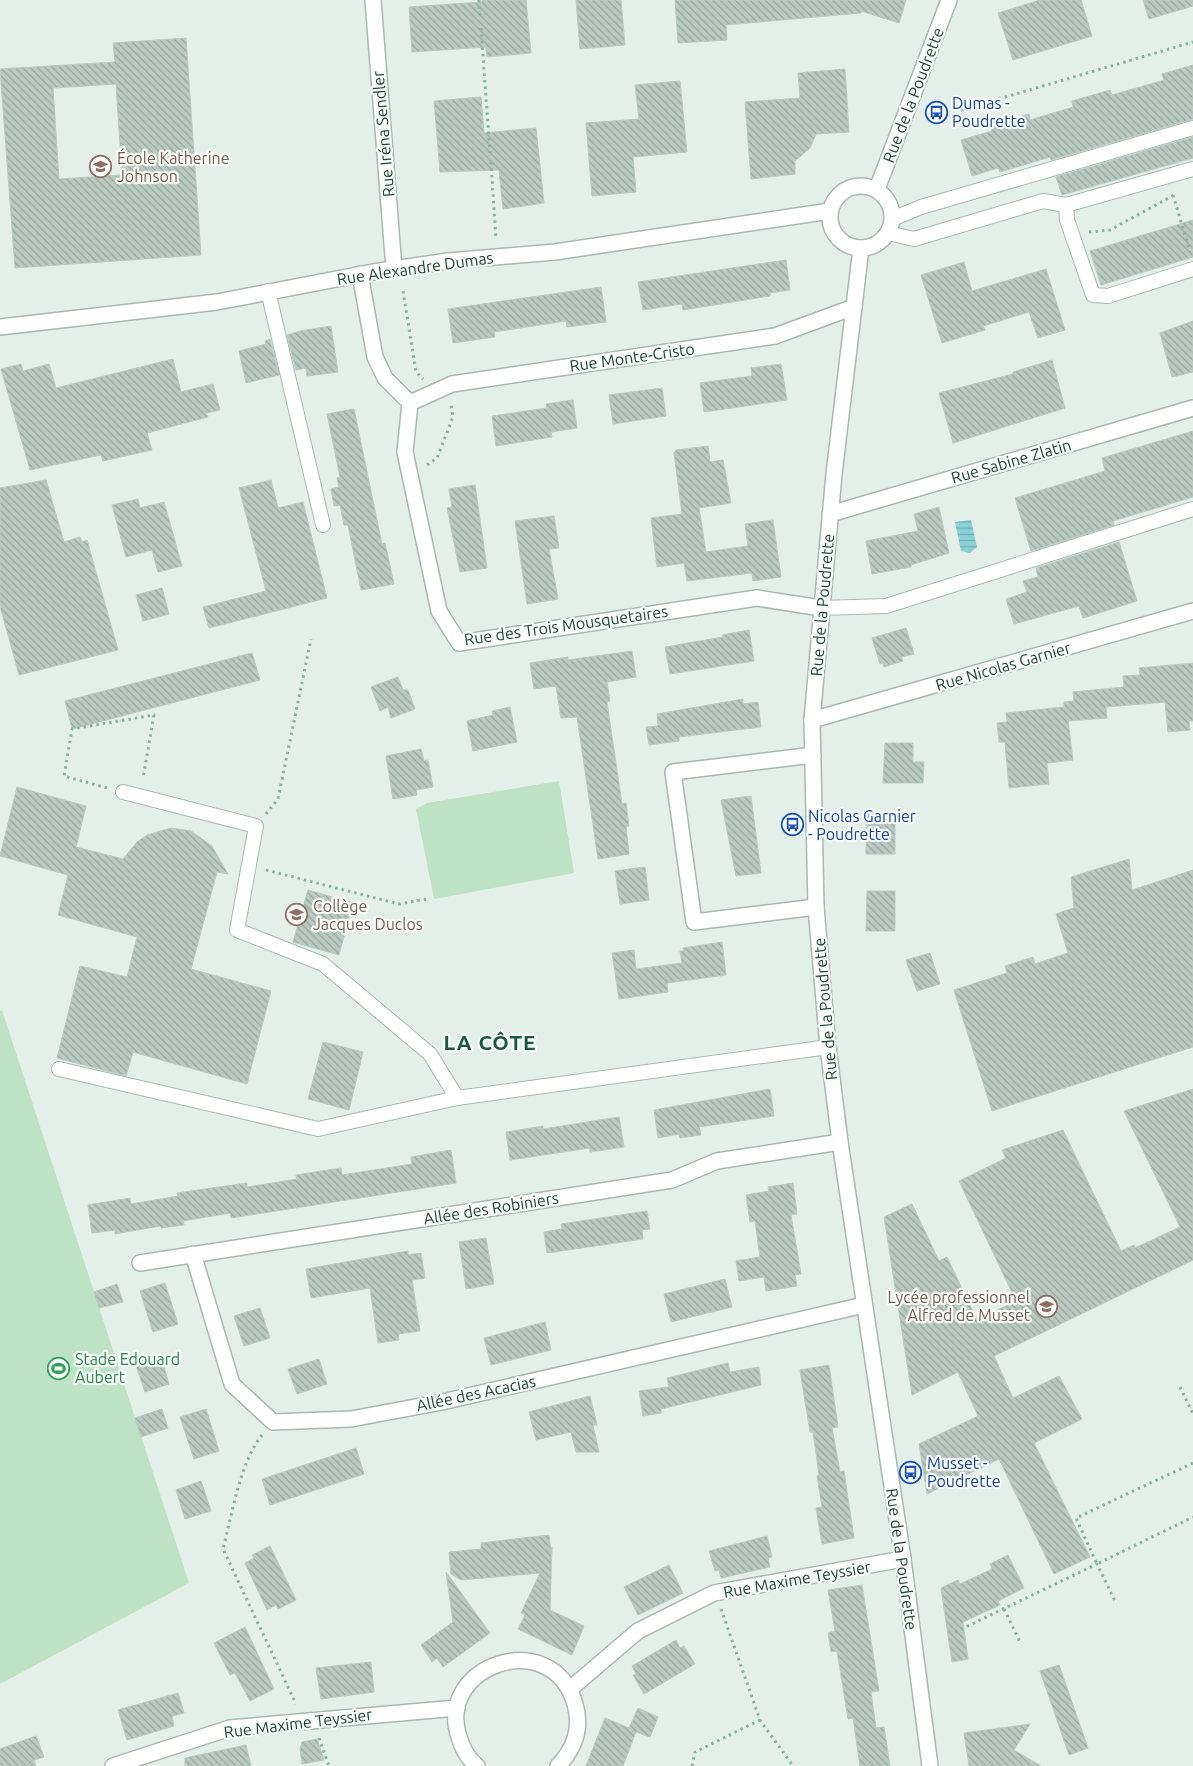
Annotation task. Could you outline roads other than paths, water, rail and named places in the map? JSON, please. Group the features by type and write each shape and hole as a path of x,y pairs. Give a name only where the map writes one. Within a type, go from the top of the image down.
{"street":[{"name":"Rue Iréna Sendler","path":"373,0 394,269"},
{"name":"Rue de la Poudrette","path":"877,189 949,0"},
{"path":"856,185 877,189 889,202 890,226 876,244 861,248 842,242 830,224 830,211 838,195 856,185"},
{"name":"Rue Alexandre Dumas","path":"0,327 217,302 360,274 468,259 555,252 830,211"},
{"name":"Rue de la Poudrette","path":"861,248 830,514 812,720 816,907 828,1048 840,1142 903,1559 930,1766"},
{"path":"360,274 375,358 385,378 410,403"},
{"name":"Rue Monte-Cristo","path":"410,403 452,384 775,336 854,307"},
{"name":"Rue des Trois Mousquetaires","path":"410,403 405,452 439,611 459,643 757,598 821,608"},
{"name":"Rue Sabine Zlatin","path":"830,514 1193,408"},
{"name":"Rue Nicolas Garnier","path":"812,720 1193,611"},
{"path":"813,755 674,772 694,922 816,907"},
{"name":"Allée des Robiniers","path":"140,1263 672,1180 717,1161 840,1142"},
{"name":"Allée des Acacias","path":"193,1254 232,1384 273,1422 351,1419 424,1405 864,1305"},
{"name":"Rue Maxime Teyssier","path":"570,1689 638,1632 714,1593 903,1559"},
{"path":"477,1766 462,1746 455,1726 457,1708 472,1680 488,1667 508,1660 526,1660 546,1666 559,1675 570,1689 578,1714 577,1738 569,1755 558,1766"},
{"name":"Rue Maxime Teyssier","path":"113,1766 230,1728 457,1708"}],"lane":[{"path":"890,226 921,207 1193,128"},
{"path":"890,226 914,239 1043,201 1066,205 1193,169"},
{"path":"1066,205 1071,230 1092,295 1108,296 1193,269"},
{"path":"268,291 323,525"},
{"path":"821,608 886,606 1193,509"},
{"path":"123,792 256,826 237,930 323,964 430,1054 457,1098"},
{"path":"59,1069 318,1129 457,1098 828,1048"}],"water":[{"path":"971,520 977,547 970,553 961,551 955,522"}],"place":[{"name":"Dumas - Poudrette","path":"936,112"},
{"name":"École Katherine Johnson","path":"101,167"},
{"name":"Nicolas Garnier - Poudrette","path":"792,825"},
{"name":"Collège Jacques Duclos","path":"297,915"},
{"name":"Lycée professionnel Alfred de Musset","path":"1046,1306"},
{"name":"Stade Edouard Aubert","path":"59,1368"},
{"name":"Musset - Poudrette","path":"911,1472"}],"district":[{"name":"LA CÔTE","path":"490,1042"}]}
